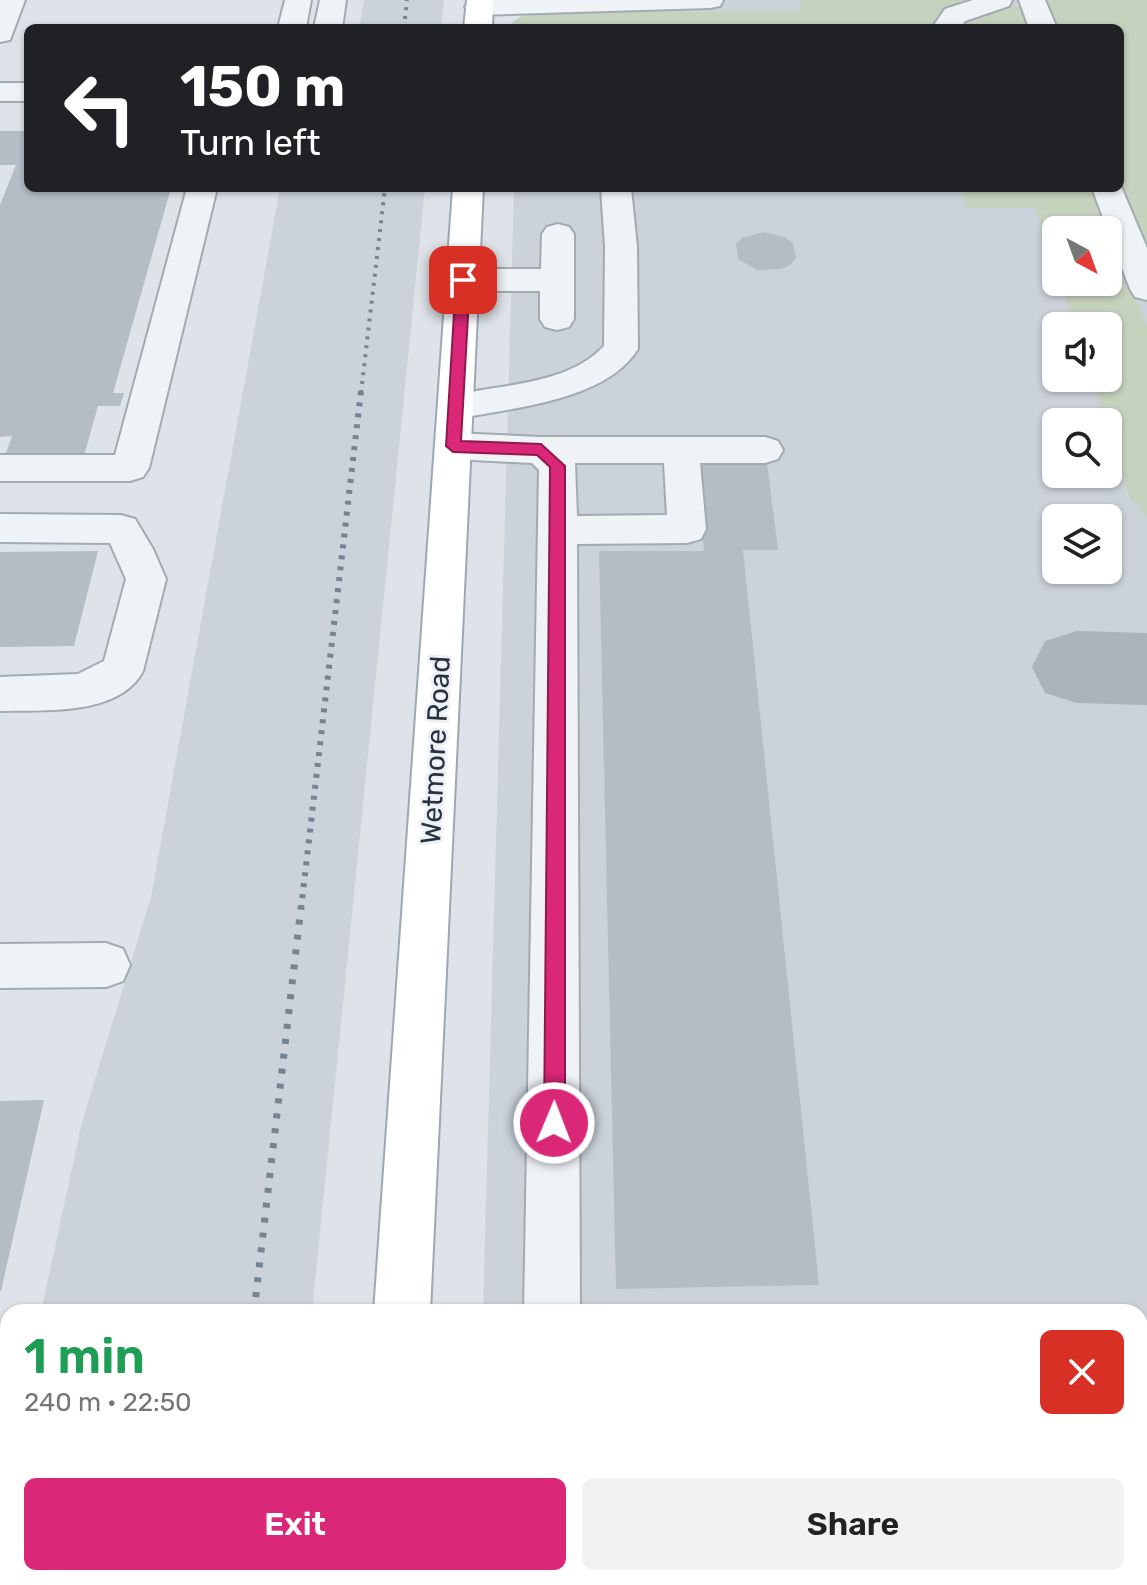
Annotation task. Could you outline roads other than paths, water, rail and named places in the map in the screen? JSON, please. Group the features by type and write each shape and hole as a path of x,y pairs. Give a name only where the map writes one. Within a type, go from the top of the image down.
{"main road":[{"name":"Wetmore Road","path":"402,1304 468,192"}],"street":[{"path":"0,34 12,0"},
{"path":"293,24 298,0"},
{"path":"329,24 333,0"},
{"path":"479,12 588,3 710,0"},
{"path":"946,24 955,15 999,0"},
{"path":"1032,0 1041,24"},
{"path":"0,92 24,92"},
{"path":"0,119 24,119"},
{"path":"0,468 130,468 201,192"},
{"path":"455,426 576,380 613,362 621,349 621,247 616,192"},
{"path":"1109,192 1147,289"},
{"path":"557,319 558,234"},
{"path":"463,280 557,280"},
{"path":"455,426 541,450 765,450"},
{"path":"541,450 558,466 552,1304"},
{"path":"557,530 687,529 681,450"},
{"path":"0,528 121,529 134,549 146,579 122,671 84,691 0,694"},
{"path":"0,966 106,965"}],"railway":[{"path":"404,24 407,0"},
{"path":"361,393 385,192"},
{"path":"301,909 361,391"},
{"path":"255,1304 301,907"}]}
